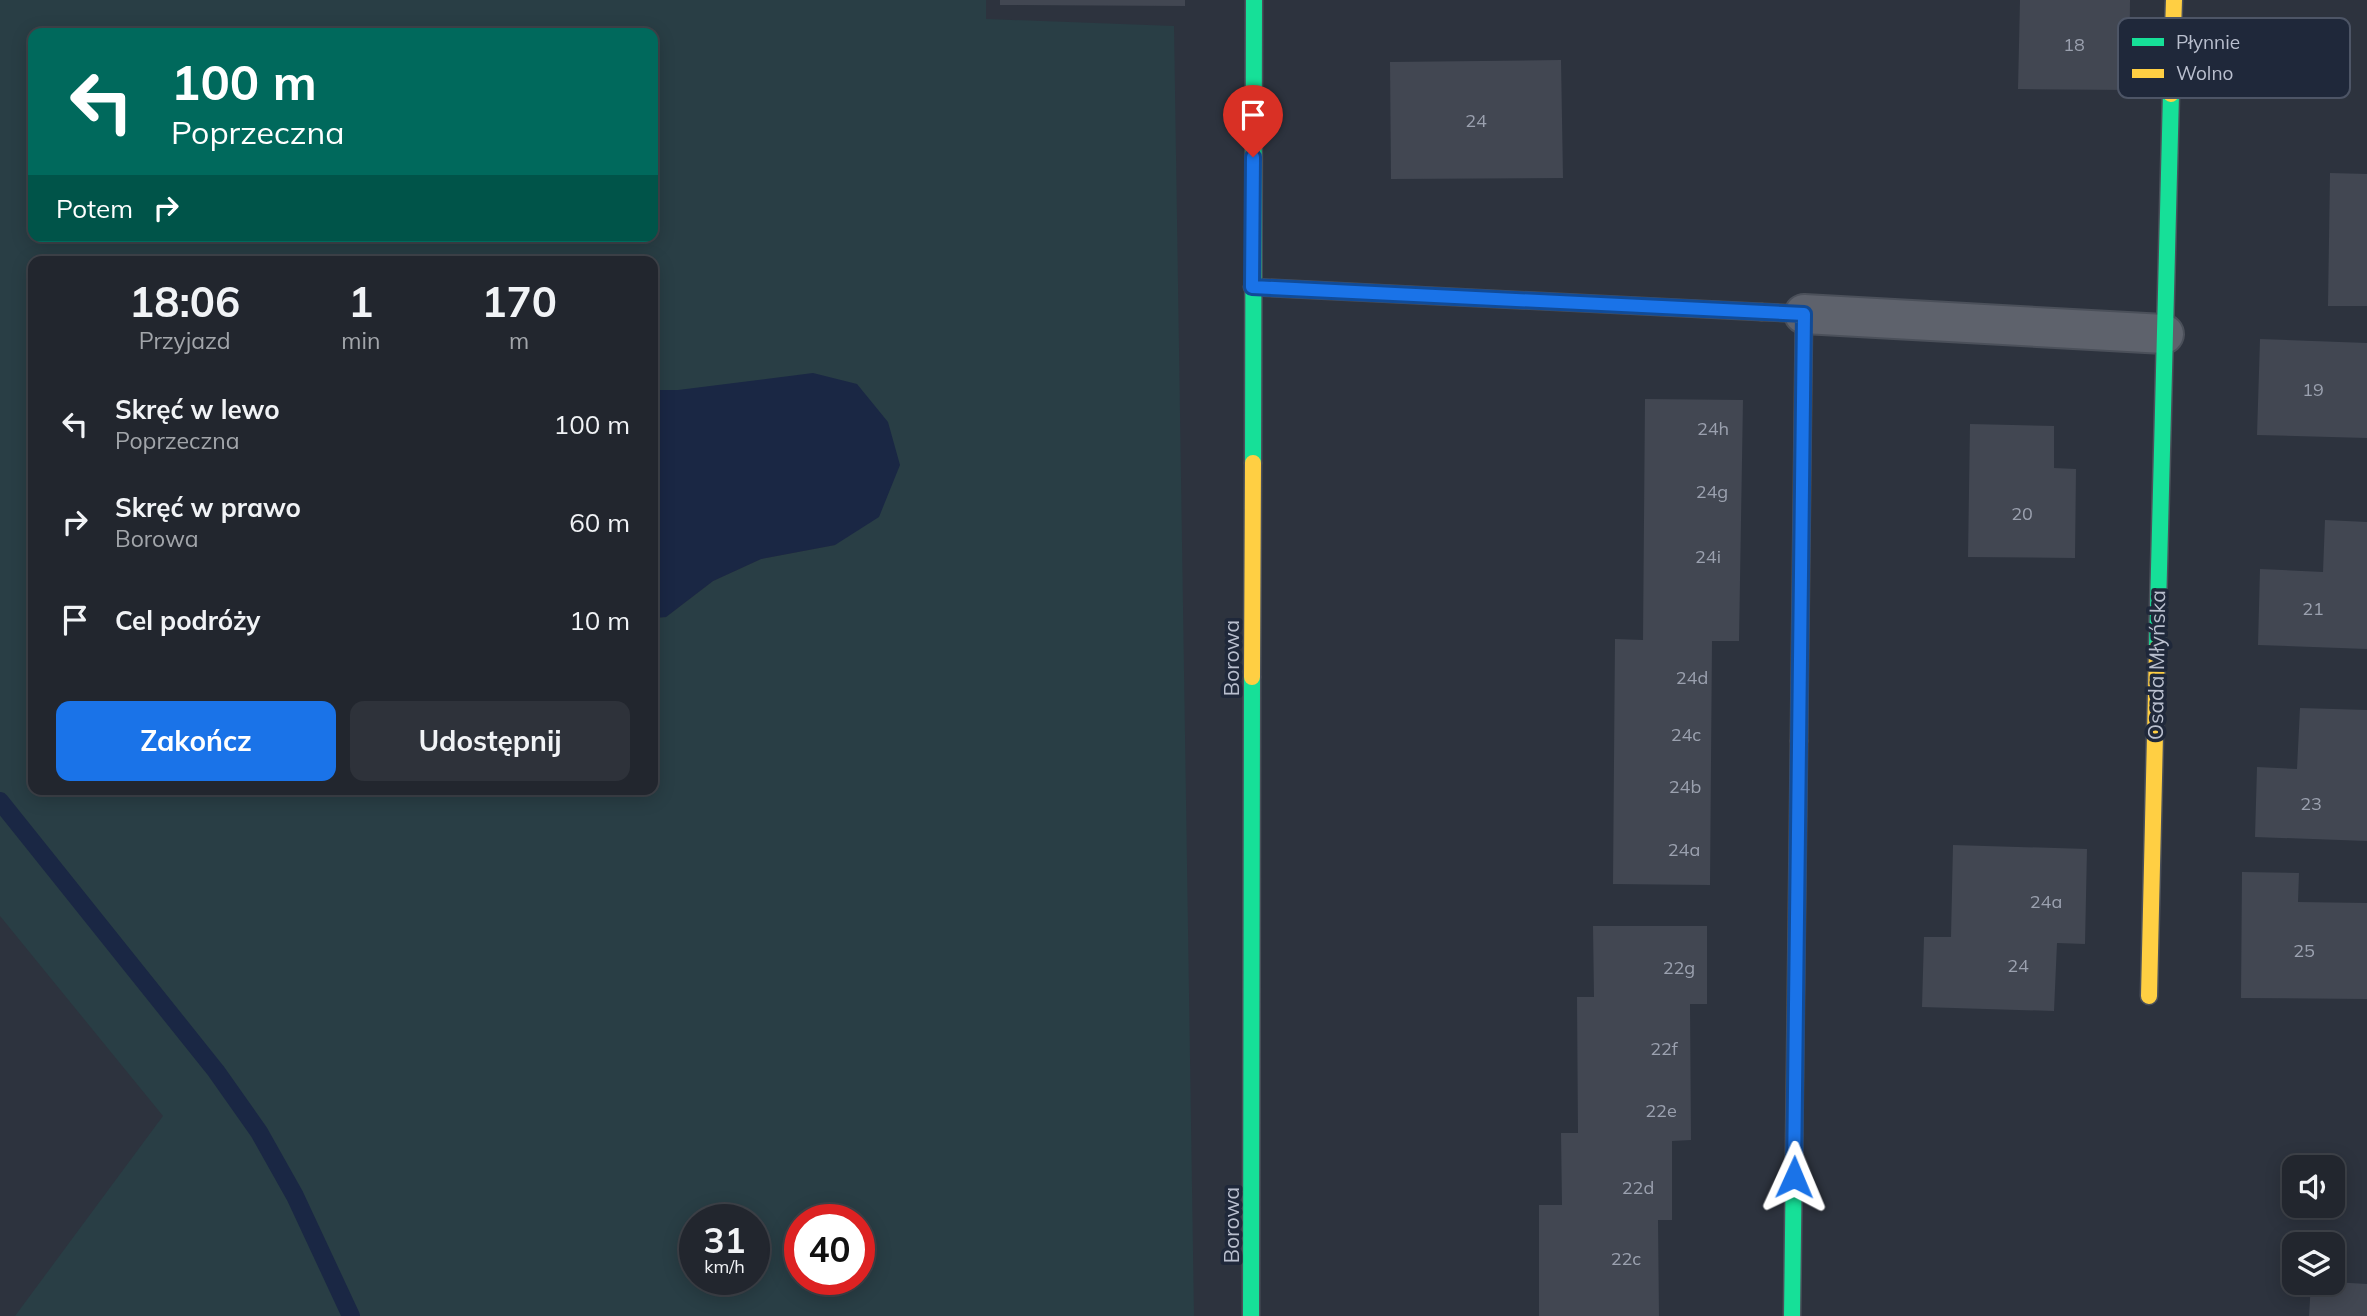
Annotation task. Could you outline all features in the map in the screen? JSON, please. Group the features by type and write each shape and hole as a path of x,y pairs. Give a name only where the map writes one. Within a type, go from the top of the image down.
{"street":[{"name":"Borowa","path":"1251,1316 1254,0"},
{"name":"Osada Młyńska","path":"2173,18 2174,0"},
{"name":"Osada Młyńska","path":"2149,996 2171,98"},
{"path":"1252,287 2164,334"},
{"path":"1792,1316 1804,314"}],"shaded area":[{"path":"0,0 986,0 986,19 1174,26 1194,1316 15,1316 163,1116 0,916"}],"water":[{"path":"813,373 857,384 888,422 900,465 879,517 835,545 761,559 713,581 666,617 658,618 658,390 678,390"}],"building":[{"path":"1000,0 1185,0 1185,6 1000,5"},
{"path":"2020,0 2130,0 2130,18 2118,18 2118,90 2018,89"},
{"path":"1561,60 1563,178 1391,179 1390,62"},
{"path":"2330,173 2367,174 2367,306 2328,306"},
{"path":"2260,339 2367,343 2367,438 2257,435"},
{"path":"1645,399 1743,400 1739,641 1712,641 1710,885 1613,884 1615,639 1643,640"},
{"path":"1970,424 2054,426 2054,468 2076,469 2075,558 1968,557"},
{"path":"2325,520 2367,522 2367,649 2258,645 2260,569 2323,572"},
{"path":"2300,708 2367,710 2367,841 2255,837 2257,767 2297,769"},
{"path":"1953,845 2087,849 2085,944 2057,943 2054,1011 1922,1007 1924,937 1951,937"},
{"path":"2242,872 2299,873 2298,902 2367,903 2367,999 2241,998"},
{"path":"1593,926 1707,926 1707,1004 1690,1004 1691,1140 1672,1141 1672,1220 1658,1220 1659,1316 1539,1316 1539,1205 1562,1205 1561,1133 1578,1133 1577,997 1594,997"},
{"path":"2345,1283 2367,1284 2367,1316 2309,1316 2310,1295 2345,1295"}],"waterway":[{"path":"0,801 216,1071 259,1132 295,1196 351,1316"}],"traffic: fast":[{"path":"1253,463 1254,0"},
{"path":"2157,648 2171,98"},
{"path":"1252,287 1762,312"},
{"path":"1251,1316 1252,677"},
{"path":"1792,1316 1799,741"}],"traffic: slow":[{"path":"2173,18 2174,0"},
{"path":"1762,312 1804,314 1799,741"},
{"path":"1252,677 1253,463"},
{"path":"2149,996 2157,648"}],"route":[{"path":"1253,157 1252,287 1804,314 1794,1177"}]}
